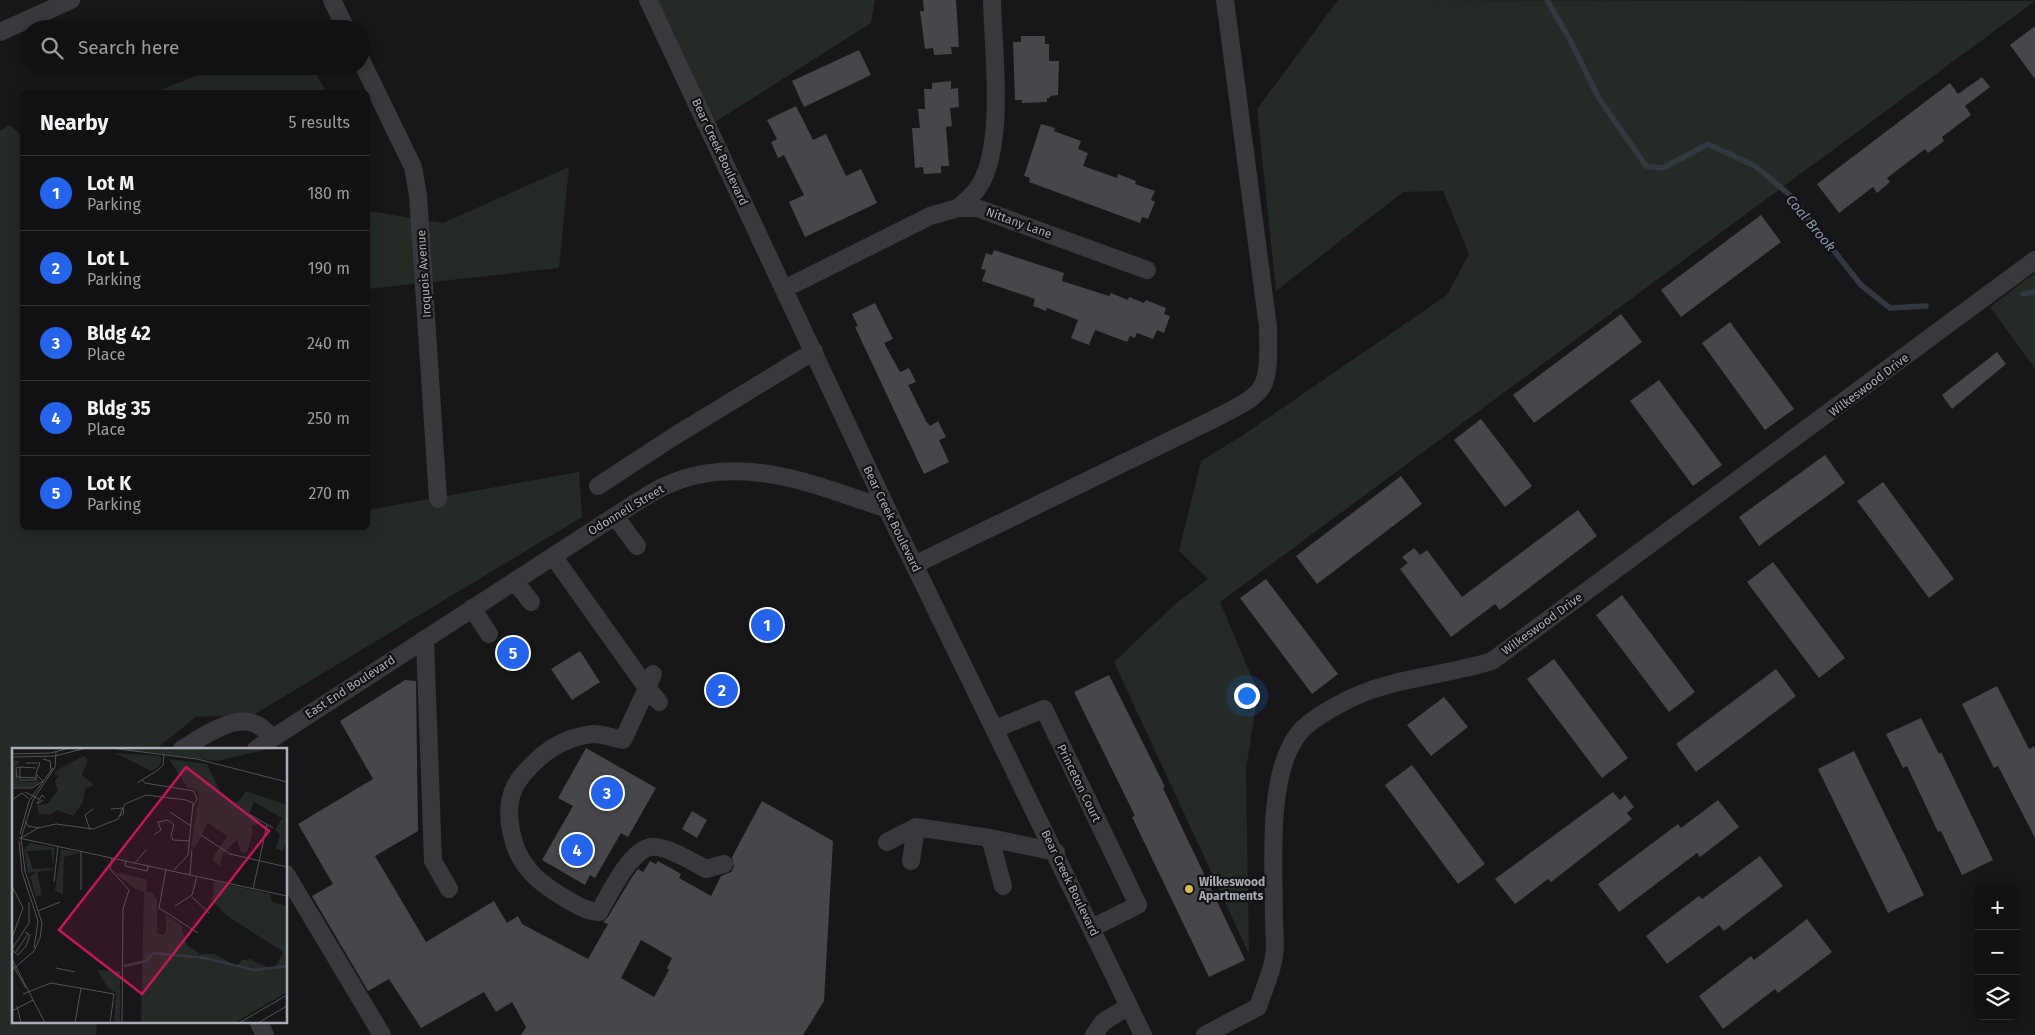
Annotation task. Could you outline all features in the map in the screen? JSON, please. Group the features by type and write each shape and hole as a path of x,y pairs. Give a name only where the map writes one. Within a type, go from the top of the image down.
{"street":[{"path":"26,20 70,0"},
{"path":"332,0 342,20"},
{"name":"Bear Creek Boulevard","path":"648,0 887,509 1056,852 1143,1035"},
{"path":"958,208 974,194 990,162 995,120 992,0"},
{"path":"914,565 1248,402 1263,388 1269,369 1268,327 1225,0"},
{"path":"0,32 20,23"},
{"name":"Iroquois Avenue","path":"368,75 413,167 418,195 438,499"},
{"name":"Nittany Lane","path":"784,289 930,216 958,208 977,208 1147,270"},
{"name":"Wilkeswood Drive","path":"1205,1035 1258,1007 1274,956 1275,806 1287,750 1299,732 1320,716 1357,696 1423,676 1467,669 1492,661 2035,260"},
{"path":"598,486 673,437 814,352"},
{"name":"Odonnell Street","path":"445,626 615,516 667,485 704,473 745,470 783,475 887,509"},
{"path":"615,516 637,546"},
{"path":"553,556 650,681 659,702"},
{"path":"515,580 531,602"},
{"path":"472,608 489,634"},
{"name":"East End Boulevard","path":"258,748 445,626"},
{"path":"425,639 433,861 449,889"},
{"path":"650,681 623,740 595,734 573,738 553,747 522,774 512,791 509,811 511,830 519,854 527,869 541,883 587,911 599,912 631,860 638,851 646,847 656,846 706,869 724,864"},
{"name":"Princeton Court","path":"995,729 1044,709 1138,905 1092,928"},
{"path":"184,748 228,725 244,720 255,722 266,729 272,739"},
{"path":"886,842 916,827 990,838 1056,852"},
{"path":"911,861 916,827"},
{"path":"990,838 1003,886"},
{"path":"288,877 382,1035"},
{"path":"1094,1035 1103,1022 1129,1006"},
{"path":"258,1022 265,1035"}],"shaded area":[{"path":"657,0 875,0 871,23 715,122"},
{"path":"1338,0 2035,1 1220,602 1258,692 1246,770 1249,954 1114,662 1174,605 1208,579 1179,551 1201,461 1240,437 1447,295 1469,254 1443,191 1403,192 1276,291 1257,109"},
{"path":"199,75 317,75 325,90 160,90"},
{"path":"10,125 20,134 20,530 370,530 370,510 579,472 582,517 255,714 196,717 157,748 12,748 12,1022 97,1022 96,1035 0,1035 0,131"},
{"path":"569,167 559,268 370,289 370,211 443,223"},
{"path":"2035,273 2035,369 1990,307"}],"building":[{"path":"923,0 956,0 959,47 951,47 952,54 934,55 933,48 925,49 920,11 924,11"},
{"path":"2035,26 2035,79 2010,45"},
{"path":"1021,36 1045,36 1045,44 1049,44 1049,61 1059,61 1058,95 1050,96 1050,98 1047,98 1047,102 1022,103 1022,100 1015,100 1013,42 1021,42"},
{"path":"859,50 871,75 804,107 792,81"},
{"path":"1982,77 1990,87 1965,106 1971,115 1942,137 1944,141 1928,153 1925,149 1887,178 1890,182 1877,193 1873,187 1839,213 1817,184 1950,83 1958,94"},
{"path":"951,81 951,89 958,88 959,107 950,108 952,126 946,127 949,166 941,166 941,173 924,174 923,167 915,168 912,128 920,128 918,109 925,109 924,89 932,89 932,83"},
{"path":"796,106 813,140 826,134 846,176 861,169 877,203 805,237 789,202 804,195 784,155 778,158 771,142 777,139 767,120"},
{"path":"1041,124 1055,128 1054,131 1081,141 1078,149 1088,153 1083,166 1117,178 1118,174 1136,181 1135,184 1155,191 1151,200 1155,202 1148,219 1142,217 1140,223 1029,182 1030,178 1024,176"},
{"path":"1761,215 1781,242 1681,317 1661,290"},
{"path":"994,250 1064,273 1062,281 1109,296 1111,293 1128,300 1129,297 1144,303 1146,300 1166,308 1164,314 1170,316 1164,333 1157,330 1153,339 1137,333 1135,338 1130,336 1127,342 1095,330 1089,345 1071,338 1078,320 1047,308 1046,311 1033,306 1035,299 982,281 986,270 981,269 986,253 992,255"},
{"path":"875,303 893,339 884,343 900,372 909,368 916,382 908,385 926,421 930,426 938,421 946,437 939,440 949,462 924,474 855,327 858,326 852,314"},
{"path":"1621,314 1642,342 1534,423 1513,395"},
{"path":"1730,322 1794,409 1765,430 1702,343"},
{"path":"1997,352 2006,364 1952,409 1942,395"},
{"path":"1659,380 1722,465 1693,486 1630,401"},
{"path":"1481,419 1532,486 1505,507 1454,440"},
{"path":"1825,455 1845,483 1759,546 1739,517"},
{"path":"1401,476 1422,504 1317,584 1296,556"},
{"path":"1883,482 1954,579 1929,598 1857,501"},
{"path":"1578,510 1597,536 1500,610 1495,604 1451,637 1400,569 1408,563 1402,557 1414,548 1420,555 1427,550 1462,597"},
{"path":"1773,562 1845,658 1819,678 1747,582"},
{"path":"1266,579 1338,674 1312,694 1240,598"},
{"path":"1622,595 1695,692 1669,712 1596,615"},
{"path":"580,651 600,682 572,700 551,669"},
{"path":"1554,659 1628,758 1602,778 1527,679"},
{"path":"1776,669 1796,696 1696,772 1676,744"},
{"path":"1109,675 1165,787 1163,788 1245,960 1209,977 1132,817 1135,816 1074,692"},
{"path":"405,680 416,681 418,831 375,856 426,942 494,901 507,923 518,916 522,924 588,959 608,924 603,922 638,869 643,872 650,861 656,864 658,861 681,874 679,878 711,896 721,876 731,872 734,867 732,857 762,801 833,841 824,1001 803,1035 521,1035 526,1027 512,1002 496,1012 484,992 421,1028 389,979 368,991 312,896 333,884 298,824 373,779 340,721","holes":["641,940 672,958 667,968 669,970 654,997 621,978"]},
{"path":"1997,686 2029,749 2035,746 2035,838 1998,766 1994,768 1962,704"},
{"path":"1444,697 1468,727 1431,756 1407,725"},
{"path":"1921,718 1939,754 1941,752 1993,860 1962,875 1941,831 1938,832 1907,766 1903,768 1886,734"},
{"path":"586,748 656,788 628,837 621,833 595,878 590,875 585,885 542,860 573,806 558,798"},
{"path":"1854,751 1924,895 1888,913 1818,769"},
{"path":"1412,765 1485,864 1458,884 1385,785"},
{"path":"1613,792 1620,800 1625,795 1634,807 1627,813 1632,819 1551,882 1548,879 1515,904 1495,879"},
{"path":"1718,800 1739,827 1700,857 1697,853 1619,912 1598,884 1678,824 1681,828"},
{"path":"692,811 707,820 697,838 682,829"},
{"path":"1760,856 1783,886 1724,931 1719,925 1667,964 1646,936 1699,896 1702,899"},
{"path":"1807,919 1832,952 1778,993 1775,989 1723,1029 1699,996 1751,956 1754,960"}],"waterway":[{"name":"Coal Brook","path":"1547,0 1570,40 1598,97 1646,166 1663,168 1708,144 1755,166 1790,195 1861,285 1890,308 1926,306"},
{"name":"Coal Brook","path":"2023,294 2035,292"}],"place":[{"name":"Lot M","path":"767,625"},
{"name":"Lot K","path":"513,653"},
{"name":"Lot L","path":"722,690"},
{"name":"Bldg 42","path":"607,793"},
{"name":"Bldg 35","path":"577,850"},
{"name":"Wilkeswood Apartments","path":"1189,889"}]}
